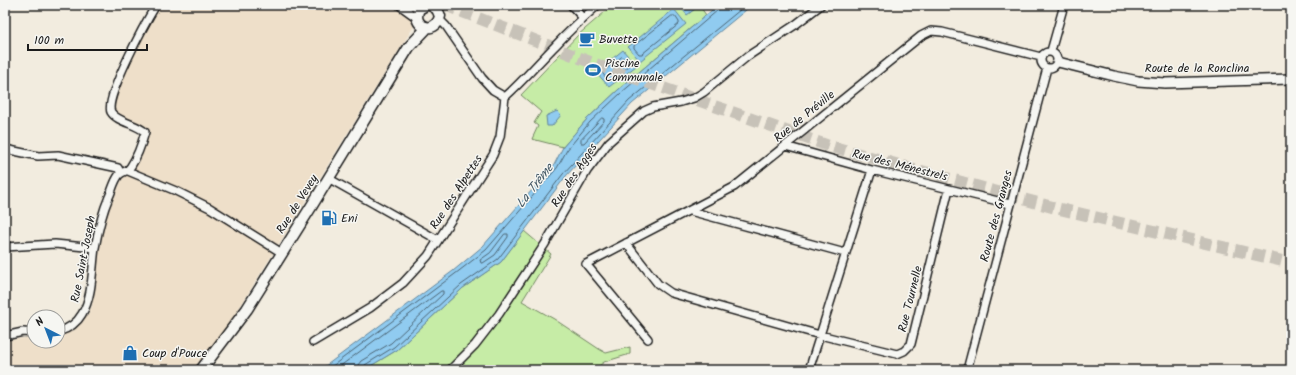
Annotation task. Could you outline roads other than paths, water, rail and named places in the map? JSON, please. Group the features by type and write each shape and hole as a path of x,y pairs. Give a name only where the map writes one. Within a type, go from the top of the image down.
{"main road":[{"name":"Rue de Vevey","path":"201,370 247,309 409,47 427,28 433,26 432,9 418,12 409,47"},
{"path":"417,19 422,26 427,28"}],"street":[{"name":"Rue Saint-Joseph","path":"66,329 74,324 82,314 87,303 95,248 101,220 108,198 118,177 132,164 145,132 141,128 116,117 111,111 110,104 116,84 146,22 156,5"},
{"path":"398,5 417,19"},
{"path":"408,5 432,9 446,26 482,78 493,90 505,97 518,86 555,46 598,5"},
{"path":"571,5 583,18"},
{"name":"Rue des Agges","path":"450,370 475,345 499,314 545,244 587,171 608,142 644,111 653,106 681,102 694,98 704,92 748,56 822,5"},
{"path":"1051,51 1064,5"},
{"name":"Rue de Préville","path":"648,339 586,264 734,187 921,36 930,31 942,32 1041,57"},
{"path":"1051,51 1057,55 1058,62 1054,67 1047,68 1042,64 1041,57 1044,53 1051,51"},
{"name":"Route de la Ronclina","path":"1058,62 1114,76 1145,81 1184,82 1291,79"},
{"name":"Route des Granges","path":"967,370 1047,68"},
{"name":"Rue des Alpettes","path":"313,342 370,308 403,283 428,256 494,155 500,137 505,97"},
{"name":"Rue des Ménestrels","path":"785,146 872,170 1010,204"},
{"path":"5,150 38,156 58,155 118,168 124,172 176,192 210,208 282,253"},
{"path":"809,370 872,170"},
{"path":"328,178 438,240"},
{"name":"Rue Tournelle","path":"820,334 897,354 904,351 911,344 949,189"},
{"path":"690,211 845,253"},
{"path":"626,243 658,284 671,293 820,334"},
{"path":"5,247 55,244 95,248"},
{"path":"5,336 26,332"}],"water":[{"path":"679,5 692,5 695,9 687,15"},
{"path":"718,5 752,5 632,104 566,176 501,262 463,288 397,350 364,370 320,370 453,271 483,246 554,165 563,147 587,119 618,90"},
{"path":"674,9 686,24 640,61 628,47"},
{"path":"623,50 636,66 609,87 596,72"},
{"path":"557,111 561,115 552,126 547,126 546,116"}],"tunnel":[{"path":"445,5 603,67 826,145 1056,208 1291,263"}],"place":[{"name":"Buvette","path":"587,39"},
{"name":"Piscine Communale","path":"593,70"},
{"name":"Eni","path":"329,218"},
{"name":"Coup d'Pouce","path":"130,353"}],"water label":[{"name":"La Trême","path":"534,185"}]}
